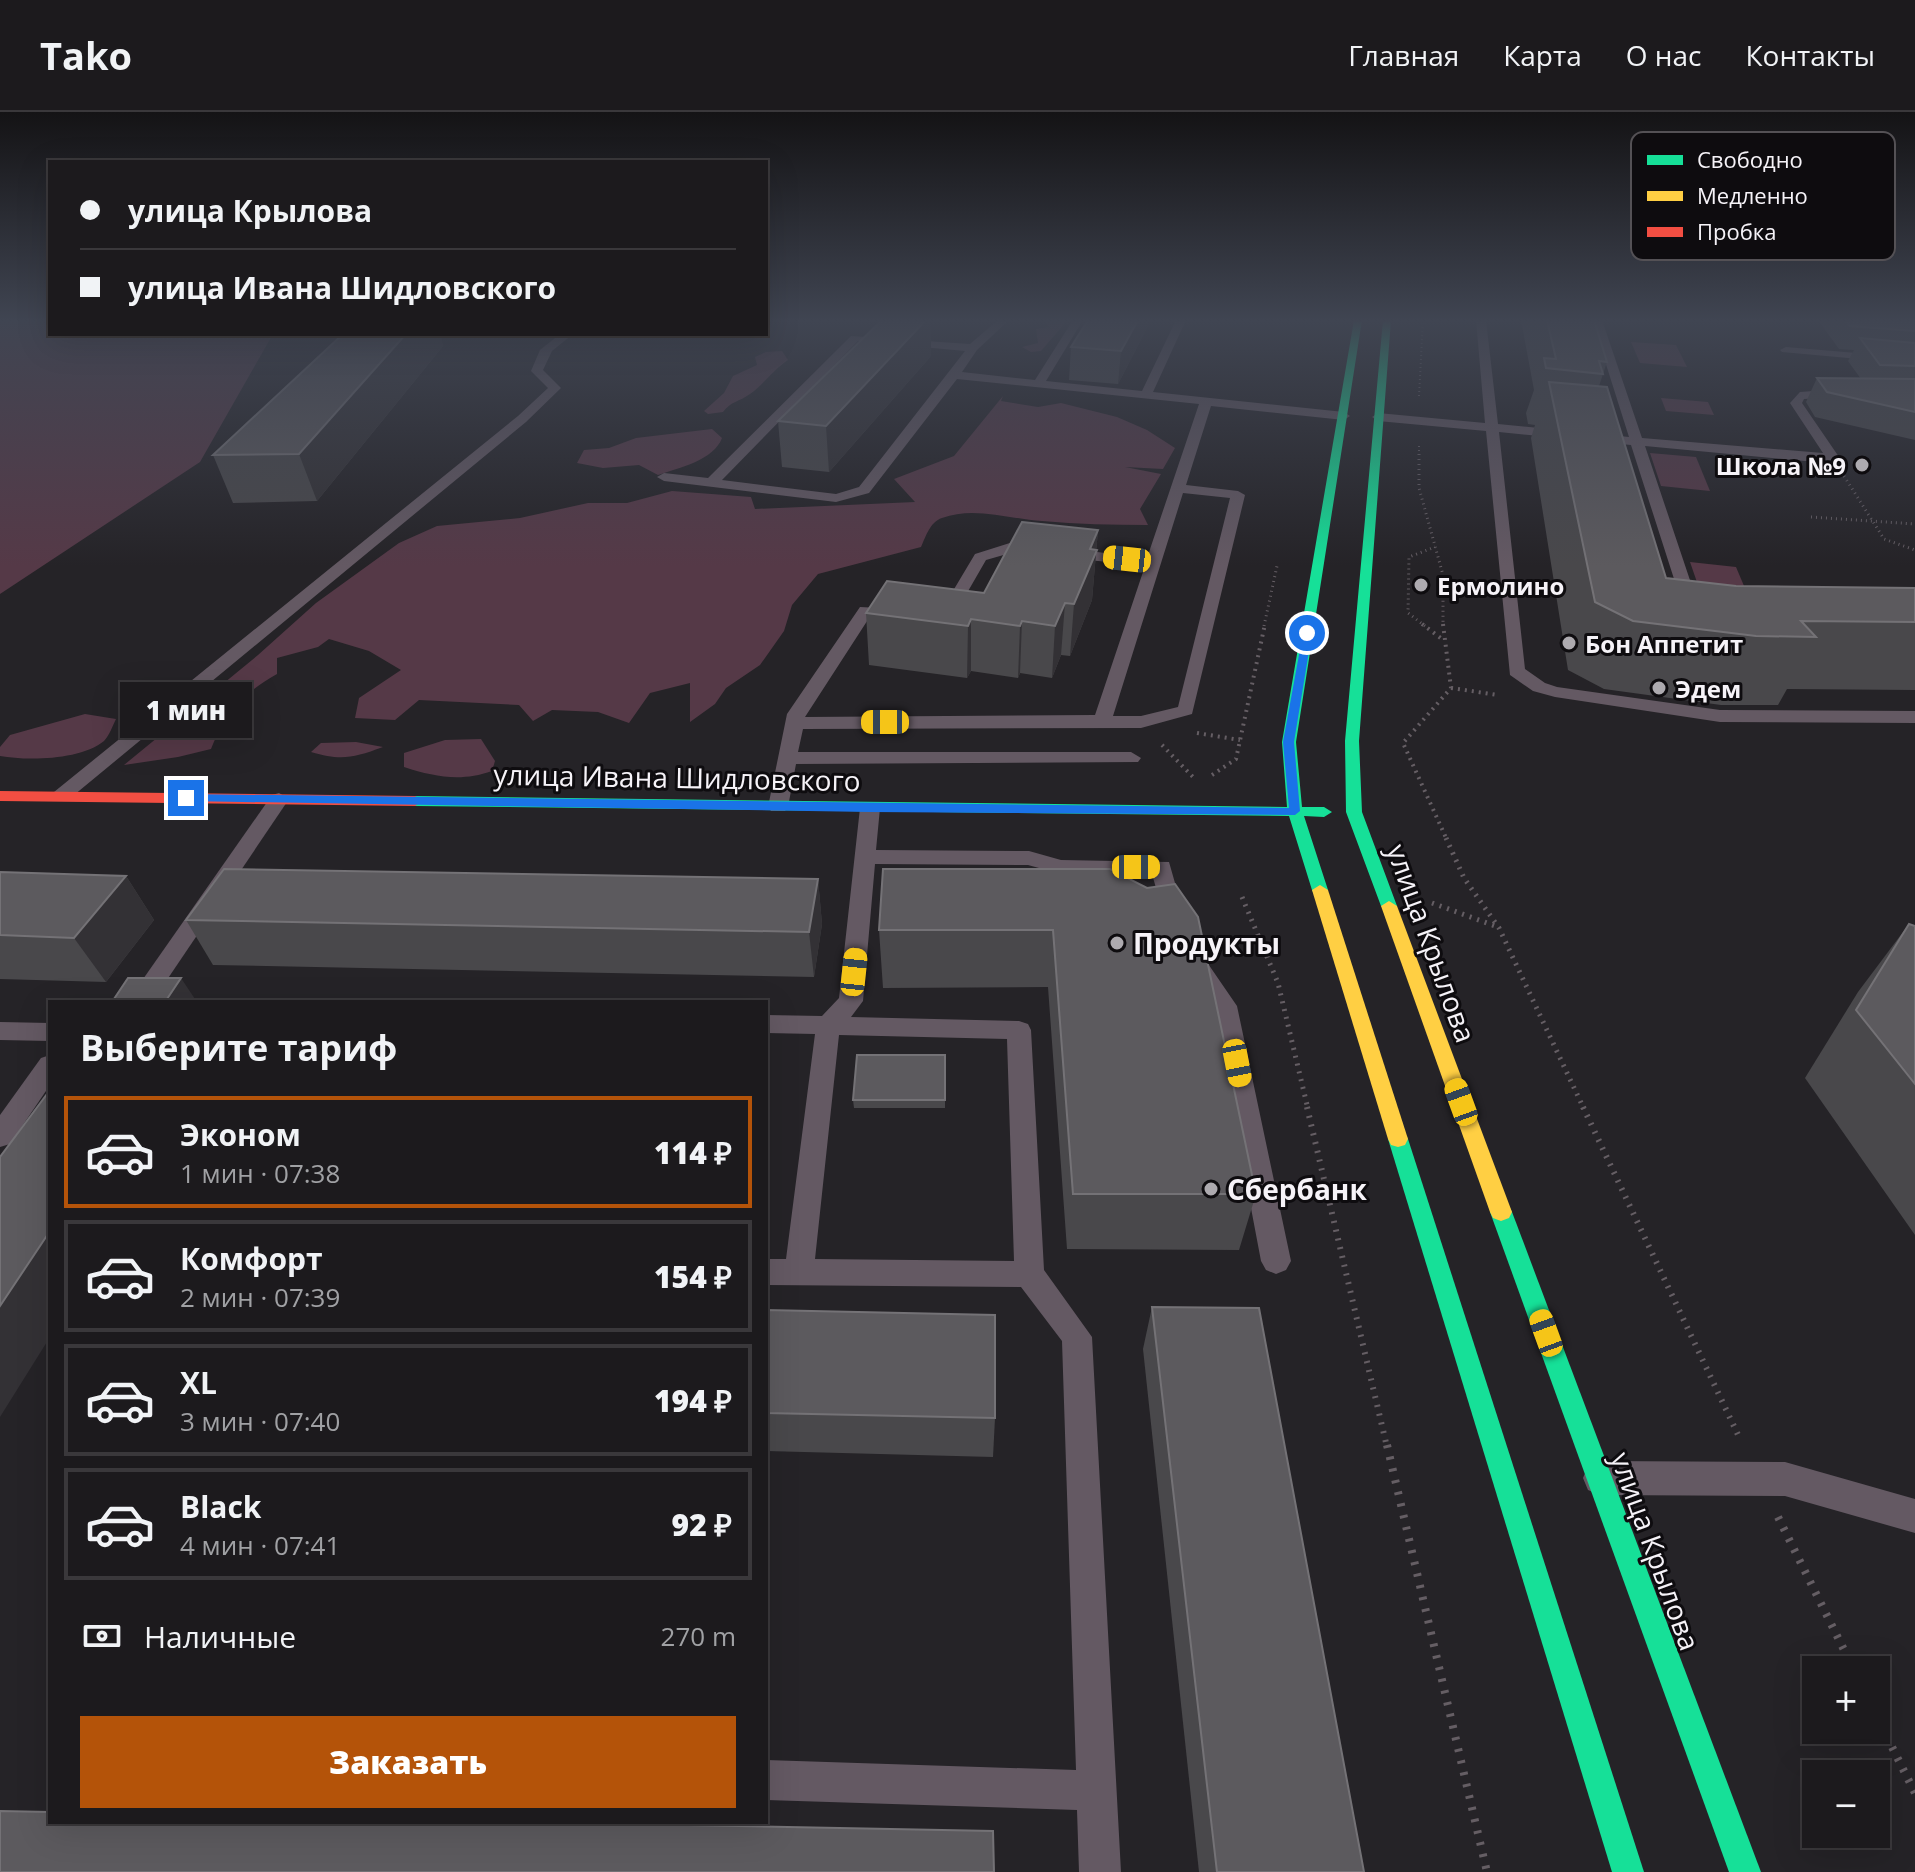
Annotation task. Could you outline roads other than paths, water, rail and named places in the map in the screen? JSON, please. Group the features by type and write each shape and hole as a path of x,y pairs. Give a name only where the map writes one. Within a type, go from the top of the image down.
{"main road":[{"path":"1346,402 1289,742 1295,811 1628,1872"},
{"name":"улица Крылова","path":"1379,402 1352,741 1354,812 1745,1872"},
{"name":"улица Ивана Шидловского","path":"0,796 1354,812"}],"lane":[{"path":"61,796 540,402"},
{"path":"713,481 791,402"},
{"path":"664,477 836,498 864,490 933,402"},
{"path":"1102,721 1206,402"},
{"path":"1216,402 1344,416"},
{"path":"1489,402 1513,661 1516,671 1525,679 1555,692 1720,716 1915,717"},
{"path":"1623,402 1690,608 1705,617"},
{"path":"1378,417 1832,457 1796,402"},
{"path":"1378,417 1419,411 1452,415"},
{"path":"1378,417 1418,429 1454,432"},
{"path":"792,723 1141,722 1186,710 1238,495 1178,488"},
{"path":"778,807 792,723 866,610 944,619 980,557 1013,547 1155,563"},
{"path":"787,758 1131,758"},
{"path":"140,1000 279,799"},
{"path":"799,1272 828,1026 851,1001 870,808"},
{"path":"865,857 1029,858 1061,867 1161,867 1180,942 1225,1006 1276,1261"},
{"path":"768,1024 1019,1030 1029,1274 1077,1337 1100,1872"},
{"path":"0,1031 48,1032"},
{"path":"0,1136 48,1068"},
{"path":"768,1272 1029,1274"},
{"path":"1600,1478 1785,1479 1915,1516"},
{"path":"768,1780 1096,1791"}],"place":[{"name":"Школа №9","path":"1862,465"},
{"name":"Ермолино","path":"1421,585"},
{"name":"Бон Аппетит","path":"1569,643"},
{"name":"Эдем","path":"1659,688"},
{"name":"Продукты","path":"1117,943"},
{"name":"Сбербанк","path":"1211,1189"}]}
